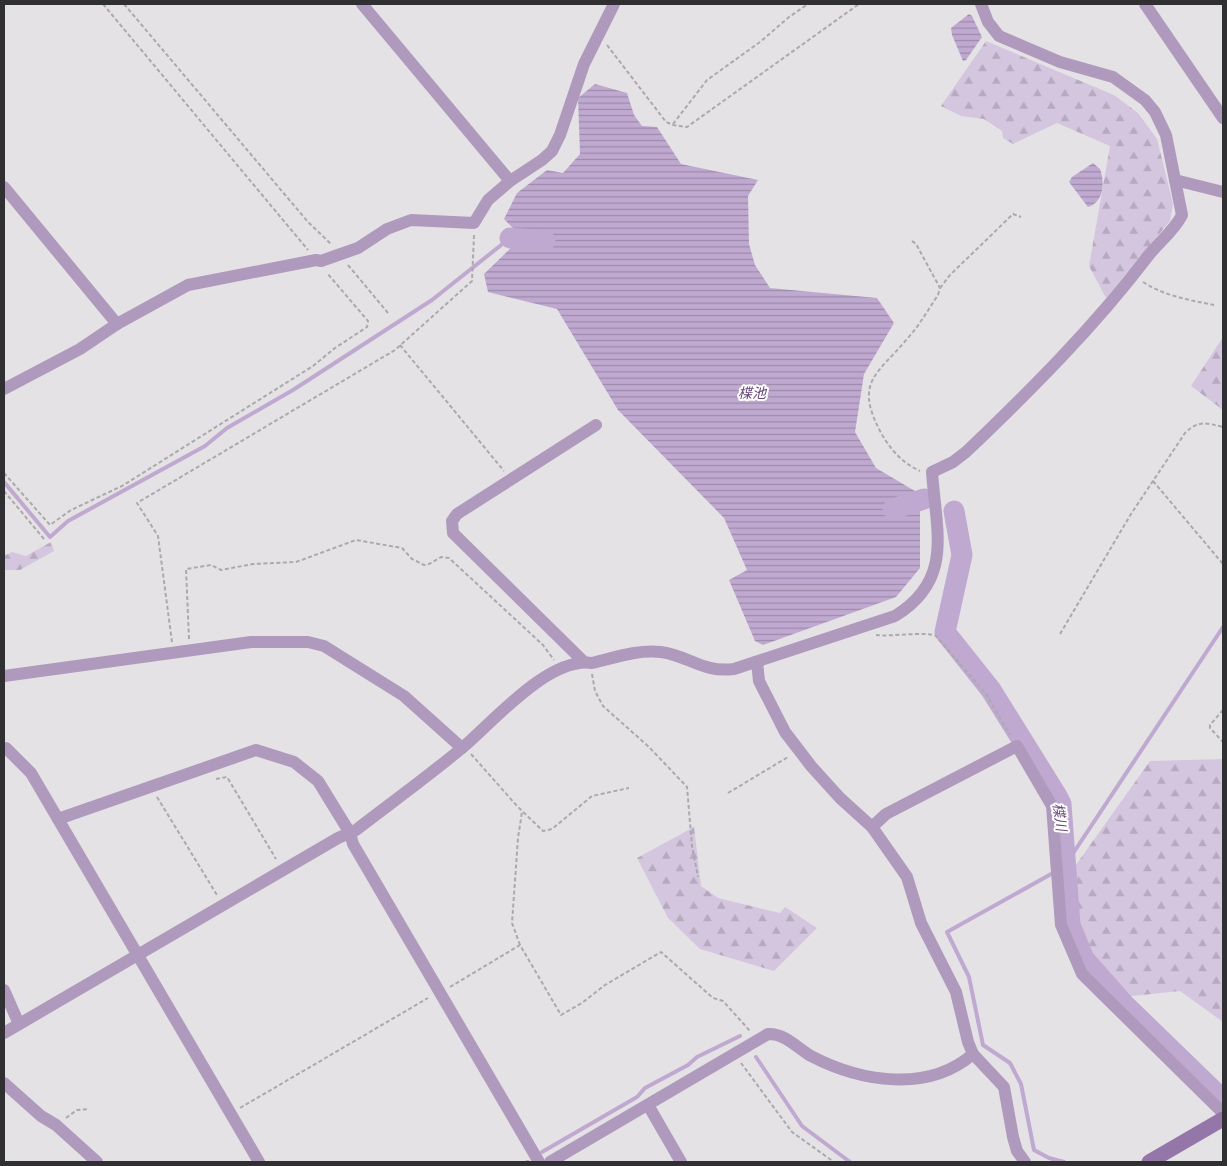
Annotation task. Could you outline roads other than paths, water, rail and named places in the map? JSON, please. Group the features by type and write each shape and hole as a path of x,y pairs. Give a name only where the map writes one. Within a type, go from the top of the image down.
{"street":[{"path":"362,4 510,181"},
{"path":"4,389 80,349 117,324 188,285 341,254 358,248 387,229 411,220 474,223 488,200 510,181 542,160 552,151 560,135 584,64 614,4"},
{"path":"4,1033 282,870 350,833 462,748 537,682 561,669 645,651 681,657 705,668 719,671 757,662 857,629 895,616 913,605 931,581 936,568 938,549 932,472 953,462 973,445 1066,354 1134,277 1148,255 1182,215 1166,135 1155,112 1145,100 1113,77 1060,62 999,36 988,22 981,4"},
{"path":"1145,4 1223,118"},
{"path":"1175,180 1223,192"},
{"path":"4,187 117,324"},
{"path":"587,662 453,532 452,521 457,514 596,425"},
{"path":"4,676 251,642 308,642 324,646 404,696 462,748"},
{"path":"757,662 759,681 785,732 798,750 840,798 872,827 907,877 921,923 956,992 968,1042 973,1054 1004,1087 1013,1137 1017,1151 1025,1162"},
{"path":"872,827 886,814 1017,746 1046,792 1052,806 1061,925 1082,974 1223,1113"},
{"path":"4,749 6,748 31,773 259,1162"},
{"path":"58,819 256,750 294,762 307,770 326,791 350,833 353,844 539,1162"},
{"path":"4,990 19,1024"},
{"path":"550,1162 768,1034 777,1034 811,1055 840,1068 866,1076 903,1079 925,1077 958,1067 973,1054"},
{"path":"4,1084 41,1116 56,1124 97,1162"},
{"path":"648,1105 681,1162"},
{"path":"1149,1162 1223,1119"}],"water":[{"path":"969,14 972,16 982,37 966,60 963,61 951,28"},
{"name":"楪池","path":"595,84 627,93 634,115 642,126 657,127 681,164 758,180 748,196 749,244 755,265 770,288 877,298 894,323 864,374 855,432 876,468 920,494 920,568 896,597 763,645 755,641 729,580 747,570 724,518 618,410 557,309 488,292 484,274 516,243 518,233 504,219 517,193 547,170 563,173 580,154 578,98"},
{"path":"1093,163 1100,169 1103,185 1097,201 1088,207 1069,182 1072,177"}],"waterway":[{"path":"4,482 50,537 68,521 205,446 227,428 293,390 432,300 510,238"},
{"name":"楪池","path":"510,238 545,241"},
{"name":"楪池","path":"893,509 924,499"},
{"name":"楪川","path":"954,511 962,555 945,632 991,690 1061,804 1070,925 1084,959 1124,1004 1223,1100"},
{"path":"1060,869 1064,867 1223,627"},
{"path":"1053,873 947,932 969,977 983,1045 1010,1063 1021,1084 1034,1150 1049,1158 1064,1162"},
{"path":"542,1152 637,1097 645,1088 688,1065 697,1057 740,1036"},
{"path":"756,1057 802,1126 850,1162"}]}
